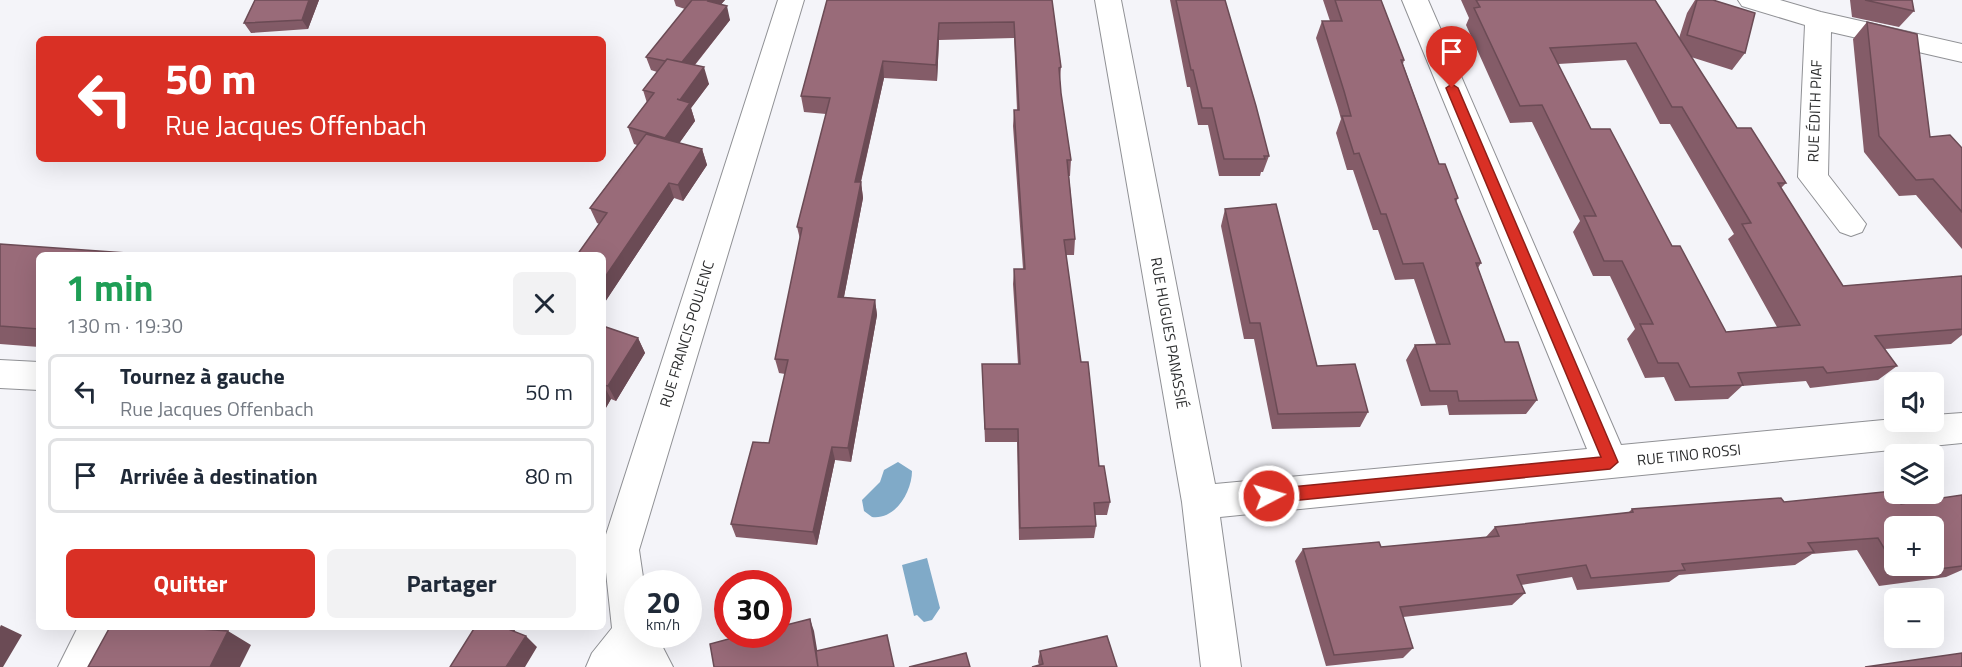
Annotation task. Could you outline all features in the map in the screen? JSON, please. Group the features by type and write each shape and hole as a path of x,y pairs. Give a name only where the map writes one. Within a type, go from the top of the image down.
{"street":[{"name":"RUE FRANCIS POULENC","path":"624,578 620,550 791,0"},
{"name":"RUE HUGUES PANASSIÉ","path":"1108,0 1200,502 1221,667"},
{"path":"1415,0 1610,462"},
{"path":"1751,0 1818,20 1962,53"},
{"name":"RUE ÉDITH PIAF","path":"1818,20 1813,177 1851,224"},
{"path":"0,374 36,376"},
{"name":"RUE TINO ROSSI","path":"1200,502 1962,428"},
{"path":"78,667 98,630"},
{"path":"606,667 624,643"},
{"name":"RUE FRANCIS POULENC","path":"641,648 653,667"}],"water":[{"path":"898,462 912,471 906,495 901,503 888,514 872,517 864,511 862,500 880,482 884,470"},
{"path":"927,558 940,608 932,620 924,622 917,615 914,616 902,565"}],"building":[{"path":"255,0 309,0 302,20 244,23"},
{"path":"692,0 709,0 727,6 682,62 646,57"},
{"path":"827,0 1052,0 1061,67 1059,68 1061,93 1071,160 1067,160 1075,239 1064,240 1081,362 1088,362 1099,466 1104,466 1110,502 1094,503 1096,526 1020,528 1018,429 985,429 982,364 1020,364 1014,269 1025,269 1014,110 1019,110 1014,22 939,23 936,65 883,61 855,182 861,182 838,297 875,300 848,448 832,447 813,532 731,524 753,442 769,443 788,360 775,359 802,228 797,227 830,98 801,96"},
{"path":"1176,0 1225,0 1269,156 1264,156 1265,159 1224,159 1212,108 1202,108 1193,70 1191,70"},
{"path":"1335,0 1381,0 1439,164 1445,164 1458,198 1455,199 1481,263 1476,263 1505,342 1518,342 1537,400 1459,401 1457,391 1430,391 1415,345 1450,344 1423,263 1403,264 1386,214 1381,214 1359,153 1354,154 1342,116 1351,116 1322,21 1342,21"},
{"path":"1476,0 1655,0 1737,128 1751,128 1786,183 1778,183 1843,286 1962,276 1962,329 1875,336 1897,366 1827,373 1823,367 1738,373 1743,385 1690,387 1678,363 1658,363 1640,324 1653,324 1622,261 1604,261 1584,216 1596,216 1542,105 1520,106 1474,8 1480,7","holes":["1636,43 1672,107 1682,107 1751,223 1742,224 1800,325 1726,332 1680,246 1672,246 1610,129 1591,129 1550,48"]},
{"path":"1697,0 1713,0 1755,13 1745,53 1687,35"},
{"path":"1865,0 1912,0 1914,11"},
{"path":"1867,22 1917,34 1930,137 1950,135 1962,148 1962,212 1933,179 1916,180 1879,136"},
{"path":"667,59 704,67 680,100 690,103 665,138 628,127 654,93 643,90"},
{"path":"646,134 702,149 678,185 669,183 606,276 606,252 579,252 607,213 590,208"},
{"path":"1276,204 1317,366 1355,364 1368,412 1278,414 1260,323 1250,323 1225,209"},
{"path":"0,244 113,252 36,252 36,329 0,326"},
{"path":"606,327 638,338 608,386 606,386"},
{"path":"1884,492 1884,504 1944,504 1944,498 1962,495 1962,566 1944,568 1944,516 1884,516 1884,548 1878,538 1808,543 1814,552 1682,564 1685,570 1591,578 1586,565 1517,575 1525,593 1400,607 1413,648 1334,655 1303,549 1379,542 1381,547 1499,536 1495,527 1633,512 1632,509 1781,498 1784,502"},
{"path":"810,619 818,667 714,667 710,644 714,643 714,648 792,648 792,624"},
{"path":"108,630 228,631 210,667 88,667"},
{"path":"473,630 511,630 526,636 506,667 450,667"},
{"path":"887,635 894,667 818,667 816,651"},
{"path":"1107,636 1117,667 1032,667 1043,664 1040,651"},
{"path":"966,653 970,667 909,667"},
{"path":"1962,653 1962,667 1865,667"}],"route":[{"path":"1269,496 1610,462 1452,88"}]}
